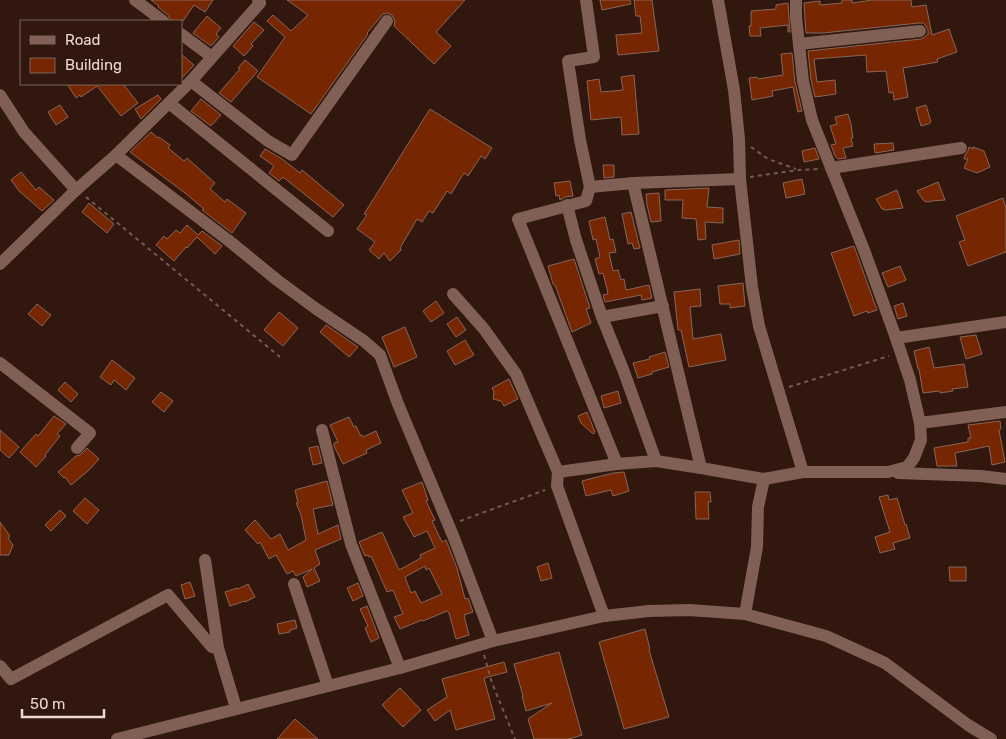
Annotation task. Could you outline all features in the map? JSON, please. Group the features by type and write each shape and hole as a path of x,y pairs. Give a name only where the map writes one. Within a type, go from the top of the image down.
{"street":[{"path":"135,0 163,20"},
{"path":"0,264 76,190 116,155 191,81 260,3 258,0"},
{"path":"586,0 594,57 568,61 580,140 590,187 586,201 518,219 617,464"},
{"path":"718,0 734,90 739,138 740,178 752,287 759,326 804,472"},
{"path":"796,0 803,81 812,120 864,250 896,338 910,380 920,424 921,440 914,458 907,467 888,472"},
{"path":"191,81 268,141 292,155 388,21"},
{"path":"799,44 920,31"},
{"path":"182,35 212,57"},
{"path":"0,95 24,132 76,190"},
{"path":"169,103 328,231"},
{"path":"831,168 961,148"},
{"path":"116,155 228,240 277,280 364,341 380,355 449,525 487,643"},
{"path":"590,187 740,178"},
{"path":"633,184 701,468"},
{"path":"567,205 576,240 602,317 656,462"},
{"path":"453,294 484,329 516,374 558,472 557,486 604,616"},
{"path":"602,317 663,306"},
{"path":"896,338 1006,322"},
{"path":"0,363 90,434 78,448"},
{"path":"920,424 1006,412"},
{"path":"322,430 351,544 400,668"},
{"path":"558,472 617,464 656,462 764,479 804,472 888,472 981,476 1006,479"},
{"path":"745,614 757,547 758,507 764,479"},
{"path":"205,560 218,648 236,708"},
{"path":"294,584 328,686"},
{"path":"0,666 11,679 168,595 212,647 218,648"},
{"path":"118,739 400,668 487,643 604,616 649,611 689,610 745,614 826,636 885,663 968,725 991,739"}],"path":[{"path":"739,138 768,159 798,170"},
{"path":"740,178 798,170 831,168"},
{"path":"76,190 280,357"},
{"path":"778,390 901,353"},
{"path":"449,525 557,486"},
{"path":"487,643 492,683 515,739"}],"building":[{"path":"151,0 213,0 205,12 194,5 183,21 170,20 159,6"},
{"path":"287,0 465,0 436,32 451,46 434,64 394,26 395,21 392,15 383,14 367,33 311,114 257,77 285,37 267,21 273,15 291,31 308,15"},
{"path":"600,0 630,0 631,4 602,10"},
{"path":"634,0 652,0 659,51 618,55 616,35 642,33 640,16 636,16"},
{"path":"842,0 852,0 852,3 872,0 911,0 912,7 926,5 932,35 949,29 957,52 937,59 938,62 903,68 908,97 894,100 893,92 889,93 886,71 867,72 866,55 814,59 817,82 835,80 836,94 815,97 808,51 921,39 928,34 928,30 923,23 806,33 804,3 820,1 820,5 842,3"},
{"path":"788,3 790,32 788,32 788,25 760,28 761,36 750,36 751,11 776,9 776,5"},
{"path":"207,16 221,28 216,34 219,37 211,46 193,33"},
{"path":"254,22 264,30 251,44 253,46 244,56 233,46"},
{"path":"792,53 795,82 802,111 798,112 793,87 772,91 773,96 752,100 749,78 757,77 758,79 783,75 781,54"},
{"path":"182,55 194,65 182,78"},
{"path":"245,60 258,71 231,102 219,93 240,69 238,68"},
{"path":"634,75 639,134 622,135 621,117 591,120 587,81 599,79 601,92 623,90 621,77"},
{"path":"68,85 124,85 138,103 121,116 97,86 81,97 80,95 76,98"},
{"path":"158,95 161,99 141,119 135,109"},
{"path":"201,99 221,115 211,126 191,111"},
{"path":"60,105 68,117 56,125 48,112"},
{"path":"926,105 931,122 921,126 916,108"},
{"path":"430,109 492,148 485,159 481,156 468,176 464,173 451,194 447,191 433,213 429,211 422,222 417,219 400,248 401,250 390,261 384,253 379,259 369,250 375,242 357,229 367,215 364,214"},
{"path":"848,114 853,146 843,148 846,158 838,159 831,145 836,144 830,126 837,124 835,117"},
{"path":"151,132 170,145 168,148 184,161 187,158 215,183 210,189 225,202 227,199 246,213 232,233 202,210 204,209 185,193 130,152"},
{"path":"893,143 894,150 875,153 874,144"},
{"path":"969,147 984,151 990,167 977,173 964,168 968,159 964,159"},
{"path":"815,148 819,159 804,162 802,151"},
{"path":"265,149 300,173 302,170 344,205 333,217 283,177 279,181 269,173 274,166 260,156"},
{"path":"603,165 614,165 614,177 604,178"},
{"path":"21,172 36,190 39,187 54,200 42,211 19,191 11,180"},
{"path":"802,179 805,194 786,198 783,183"},
{"path":"570,181 573,196 560,200 559,195 556,196 554,183"},
{"path":"938,182 945,200 924,201 917,191"},
{"path":"709,188 707,207 723,208 723,223 705,222 706,239 698,240 696,219 682,218 683,200 665,200 665,190"},
{"path":"897,190 903,208 882,209 876,199"},
{"path":"659,193 661,221 651,222 646,194"},
{"path":"1003,198 1006,208 1006,252 968,266 959,242 965,240 956,216"},
{"path":"89,203 114,224 107,233 82,212"},
{"path":"631,212 640,248 634,249 632,243 628,244 622,214"},
{"path":"605,217 610,240 613,239 616,252 609,253 613,271 618,270 621,280 624,279 626,290 649,285 652,298 642,300 641,295 605,302 603,295 608,294 603,273 599,274 595,259 600,257 596,239 593,240 589,221"},
{"path":"187,225 198,235 202,231 222,246 215,254 197,237 174,261 156,245 164,236 167,239 176,230 180,233"},
{"path":"739,240 740,254 714,259 712,245"},
{"path":"854,246 877,310 868,313 867,311 854,316 831,253"},
{"path":"574,259 590,308 586,309 591,323 572,332 548,266"},
{"path":"900,266 906,280 888,287 882,273"},
{"path":"743,283 745,306 730,308 730,304 720,304 718,286"},
{"path":"700,289 701,306 690,307 693,339 721,334 726,360 689,367 681,330 678,330 674,292"},
{"path":"436,301 444,313 431,322 423,311"},
{"path":"903,303 907,316 898,319 894,306"},
{"path":"37,304 51,315 42,326 28,314"},
{"path":"279,312 298,328 283,346 264,330"},
{"path":"457,317 466,330 456,337 447,324"},
{"path":"326,325 358,347 349,357 320,332"},
{"path":"405,327 417,357 394,367 382,337"},
{"path":"976,335 982,354 966,359 960,337"},
{"path":"465,340 474,355 455,365 447,351"},
{"path":"929,347 934,368 964,364 968,387 940,393 939,391 923,393 914,351"},
{"path":"665,352 669,367 638,378 633,363 650,359 649,357"},
{"path":"112,360 135,378 126,390 114,380 111,385 100,377"},
{"path":"509,379 518,399 504,406 501,401 493,399 494,392 492,388"},
{"path":"65,382 78,394 71,402 58,390"},
{"path":"618,391 621,403 604,408 601,396"},
{"path":"161,392 173,401 164,412 152,402"},
{"path":"587,412 595,432 593,434 581,423 578,416"},
{"path":"54,416 66,424 57,434 60,436 36,467 20,452 36,434 38,436"},
{"path":"349,417 360,435 363,437 376,431 381,443 366,450 367,453 343,464 334,446 334,443 338,442 330,425"},
{"path":"1000,421 1001,429 999,430 1005,462 992,465 989,446 955,453 957,466 937,466 934,448 968,442 968,438 971,438 968,425"},
{"path":"0,430 19,447 9,458 0,450"},
{"path":"318,446 322,463 313,465 309,448"},
{"path":"87,448 99,459 71,485 58,472"},
{"path":"624,472 629,491 613,496 611,490 586,496 582,481"},
{"path":"327,481 333,505 313,509 318,534 338,525 341,539 315,550 320,564 314,568 320,581 307,587 303,577 312,569 296,576 293,571 287,574 276,555 269,559 260,542 258,544 245,530 255,520 271,539 280,534 288,550 306,540 301,515 296,503 298,503 295,490"},
{"path":"422,482 428,500 426,501 435,520 432,521 442,542 446,540 457,568 465,599 468,598 473,612 464,615 469,635 456,639 447,611 400,629 394,617 403,614 393,590 387,592 371,556 365,556 359,542 382,532 399,570 421,558 420,555 435,548 427,531 414,537 403,517 413,513 402,490","holes":["425,566 426,570 429,568 442,594 421,603 415,591 411,593 405,577"]},
{"path":"695,492 710,492 711,502 708,502 709,519 696,519"},
{"path":"888,495 889,500 897,498 910,538 893,543 895,549 880,553 875,537 890,532 879,497"},
{"path":"85,498 99,510 87,524 73,511"},
{"path":"60,510 66,516 51,531 45,525"},
{"path":"0,522 10,536 8,538 13,545 9,555 0,555"},
{"path":"548,563 552,578 541,581 537,567"},
{"path":"949,567 966,567 966,581 950,581"},
{"path":"190,582 195,596 185,599 181,585"},
{"path":"358,583 363,596 353,601 347,588"},
{"path":"248,584 255,597 230,606 225,592"},
{"path":"367,606 379,638 371,642 365,628 368,626 360,609"},
{"path":"295,620 297,628 290,630 290,632 279,634 277,624"},
{"path":"645,629 649,650 669,717 624,729 599,642"},
{"path":"559,652 582,735 569,739 534,739 528,719 552,703 526,711 514,664"},
{"path":"504,662 507,672 484,678 495,719 456,730 450,710 435,721 427,710 447,697 442,679"},
{"path":"400,688 421,710 403,727 382,705"},
{"path":"295,719 318,739 277,739"}]}
